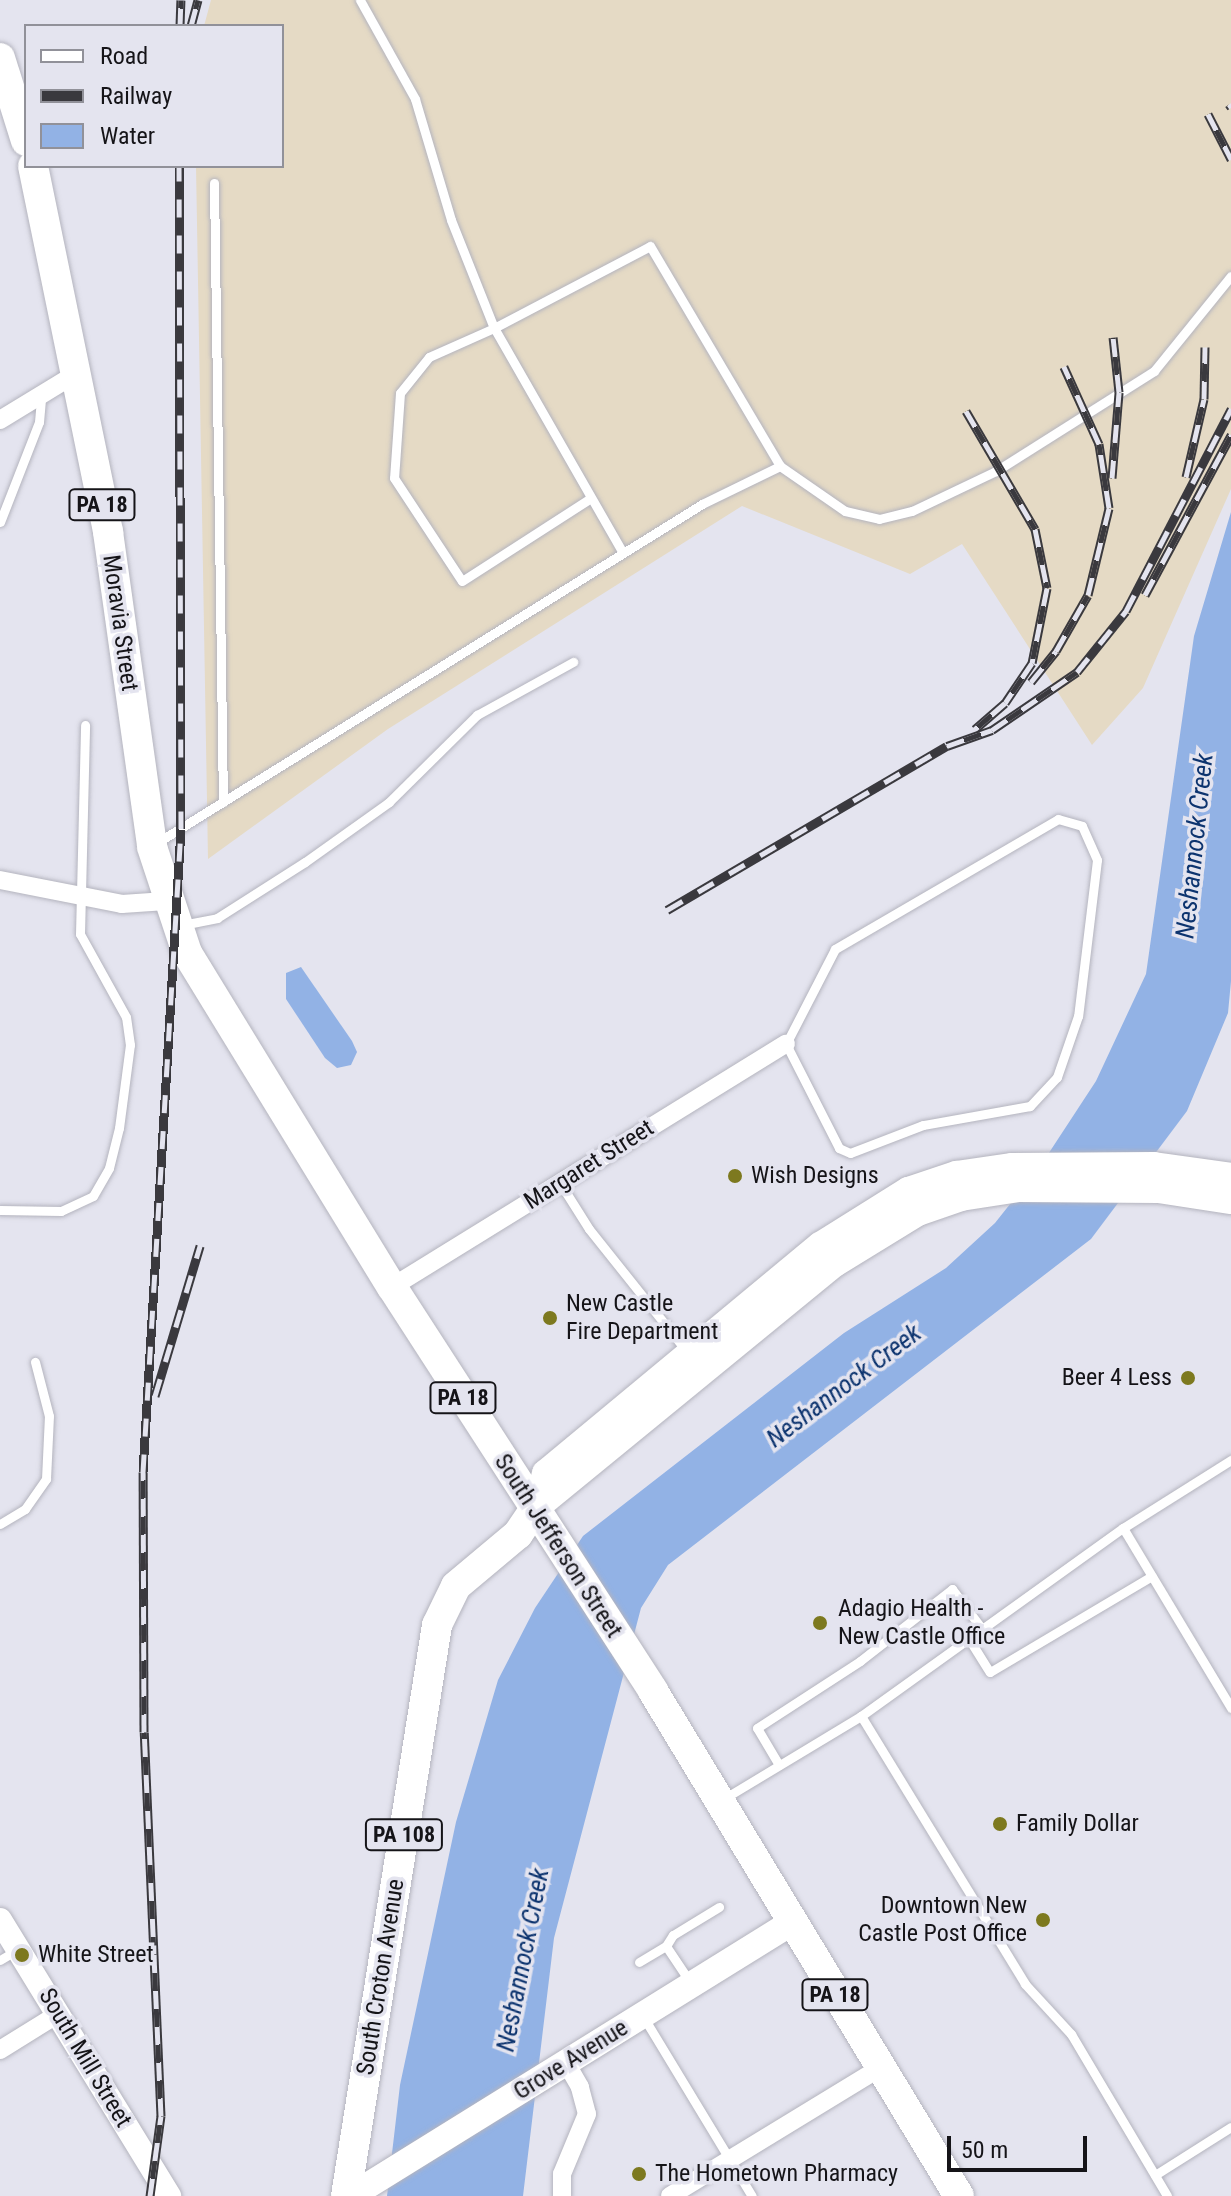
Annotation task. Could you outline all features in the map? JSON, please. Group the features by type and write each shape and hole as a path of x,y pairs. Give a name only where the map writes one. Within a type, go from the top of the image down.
{"main road":[{"path":"0,58 24,135"},
{"name":"Moravia Street","path":"33,168 77,373 113,567 152,847"},
{"name":"South Jefferson Street","path":"152,847 170,913 200,978 392,1287 653,1691 959,2196"},
{"path":"697,1363 820,1245 887,1201 956,1174 1041,1165 1154,1165 1231,1176"},
{"path":"534,1510 545,1473 878,1234 939,1205 1019,1189 1132,1190 1231,1201"},
{"name":"South Croton Avenue","path":"349,2196 437,1625 456,1586 518,1534 534,1510"},
{"name":"Grove Avenue","path":"349,2196 791,1923"}],"street":[{"path":"0,419 77,373"},
{"path":"0,880 170,913"},
{"name":"Margaret Street","path":"392,1287 786,1044"},
{"name":"South Mill Street","path":"0,1920 9,1954 58,2014 169,2196"},
{"path":"0,2050 58,2014"},
{"path":"670,2196 880,2068"},
{"path":"555,2070 585,2100 587,2114 562,2174 562,2196"}],"lane":[{"path":"360,0 415,99 451,220 494,328 623,553"},
{"path":"214,183 223,802"},
{"path":"591,498 462,581 394,478 400,393 429,357 494,328 650,246 780,466 845,511 879,519 912,511 996,471 1154,371 1231,276"},
{"path":"0,522 39,422 42,395"},
{"path":"152,847 702,504 780,466"},
{"path":"170,913 217,918 305,862 389,802 477,715 573,662"},
{"path":"0,1210 61,1211 93,1196 109,1168 130,1045 126,1017 80,934 84,896 85,725"},
{"path":"1058,819 1082,826 1092,839 1097,860 1078,1016 1057,1077 1030,1106 923,1125 850,1153 839,1148 786,1044 835,949 1058,819"},
{"path":"560,1183 589,1229 697,1363"},
{"path":"0,1524 25,1509 46,1479 49,1416 35,1362"},
{"path":"719,1801 861,1716 1123,1528 1231,1460"},
{"path":"1123,1528 1231,1708"},
{"path":"969,1639 990,1672 1152,1576"},
{"path":"779,1765 757,1728 860,1661 952,1589 982,1629"},
{"path":"861,1716 1025,1984 1071,2034 1167,2196"},
{"path":"639,1962 666,1946 673,1935 719,1907"},
{"path":"666,1946 691,1985"},
{"path":"642,2015 752,2196"},
{"path":"1155,2175 1231,2127"}],"shaded area":[{"path":"211,0 1231,0 1231,489 1143,688 1092,745 962,544 910,574 742,506 388,729 208,859 196,168 284,168 284,24 205,24"}],"water":[{"name":"Neshannock Creek","path":"1231,512 1231,981 1228,1013 1187,1111 1091,1239 668,1565 641,1608 554,1938 523,2196 387,2196 400,2085 456,1822 498,1680 535,1608 583,1536 844,1333 946,1268 995,1223 1041,1165 1096,1081 1146,974 1194,636"},
{"path":"301,967 352,1041 357,1052 351,1065 337,1068 325,1058 286,999 286,973"}],"railway":[{"path":"180,24 181,0"},
{"path":"192,24 198,0"},
{"path":"1208,114 1231,159"},
{"path":"150,2196 161,2116 144,1732 143,1472 181,829 179,168"},
{"path":"1112,478 1119,392 1113,337"},
{"path":"1186,477 1204,399 1205,347"},
{"path":"1031,682 1056,651 1088,595 1109,508 1099,444 1064,367"},
{"path":"667,910 947,746 992,730 1077,672 1126,611 1231,409"},
{"path":"966,411 1035,529 1047,588 1032,663 1005,703 975,729"},
{"path":"1145,595 1231,435"},
{"path":"155,1396 200,1246"}],"place":[{"name":"Wish Designs","path":"735,1176"},
{"name":"New Castle Fire Department","path":"550,1318"},
{"name":"Beer 4 Less","path":"1188,1378"},
{"name":"Adagio Health - New Castle Office","path":"820,1623"},
{"name":"Family Dollar","path":"1000,1824"},
{"name":"Downtown New Castle Post Office","path":"1043,1920"},
{"name":"White Street","path":"22,1955"},
{"name":"The Hometown Pharmacy","path":"639,2174"}]}
